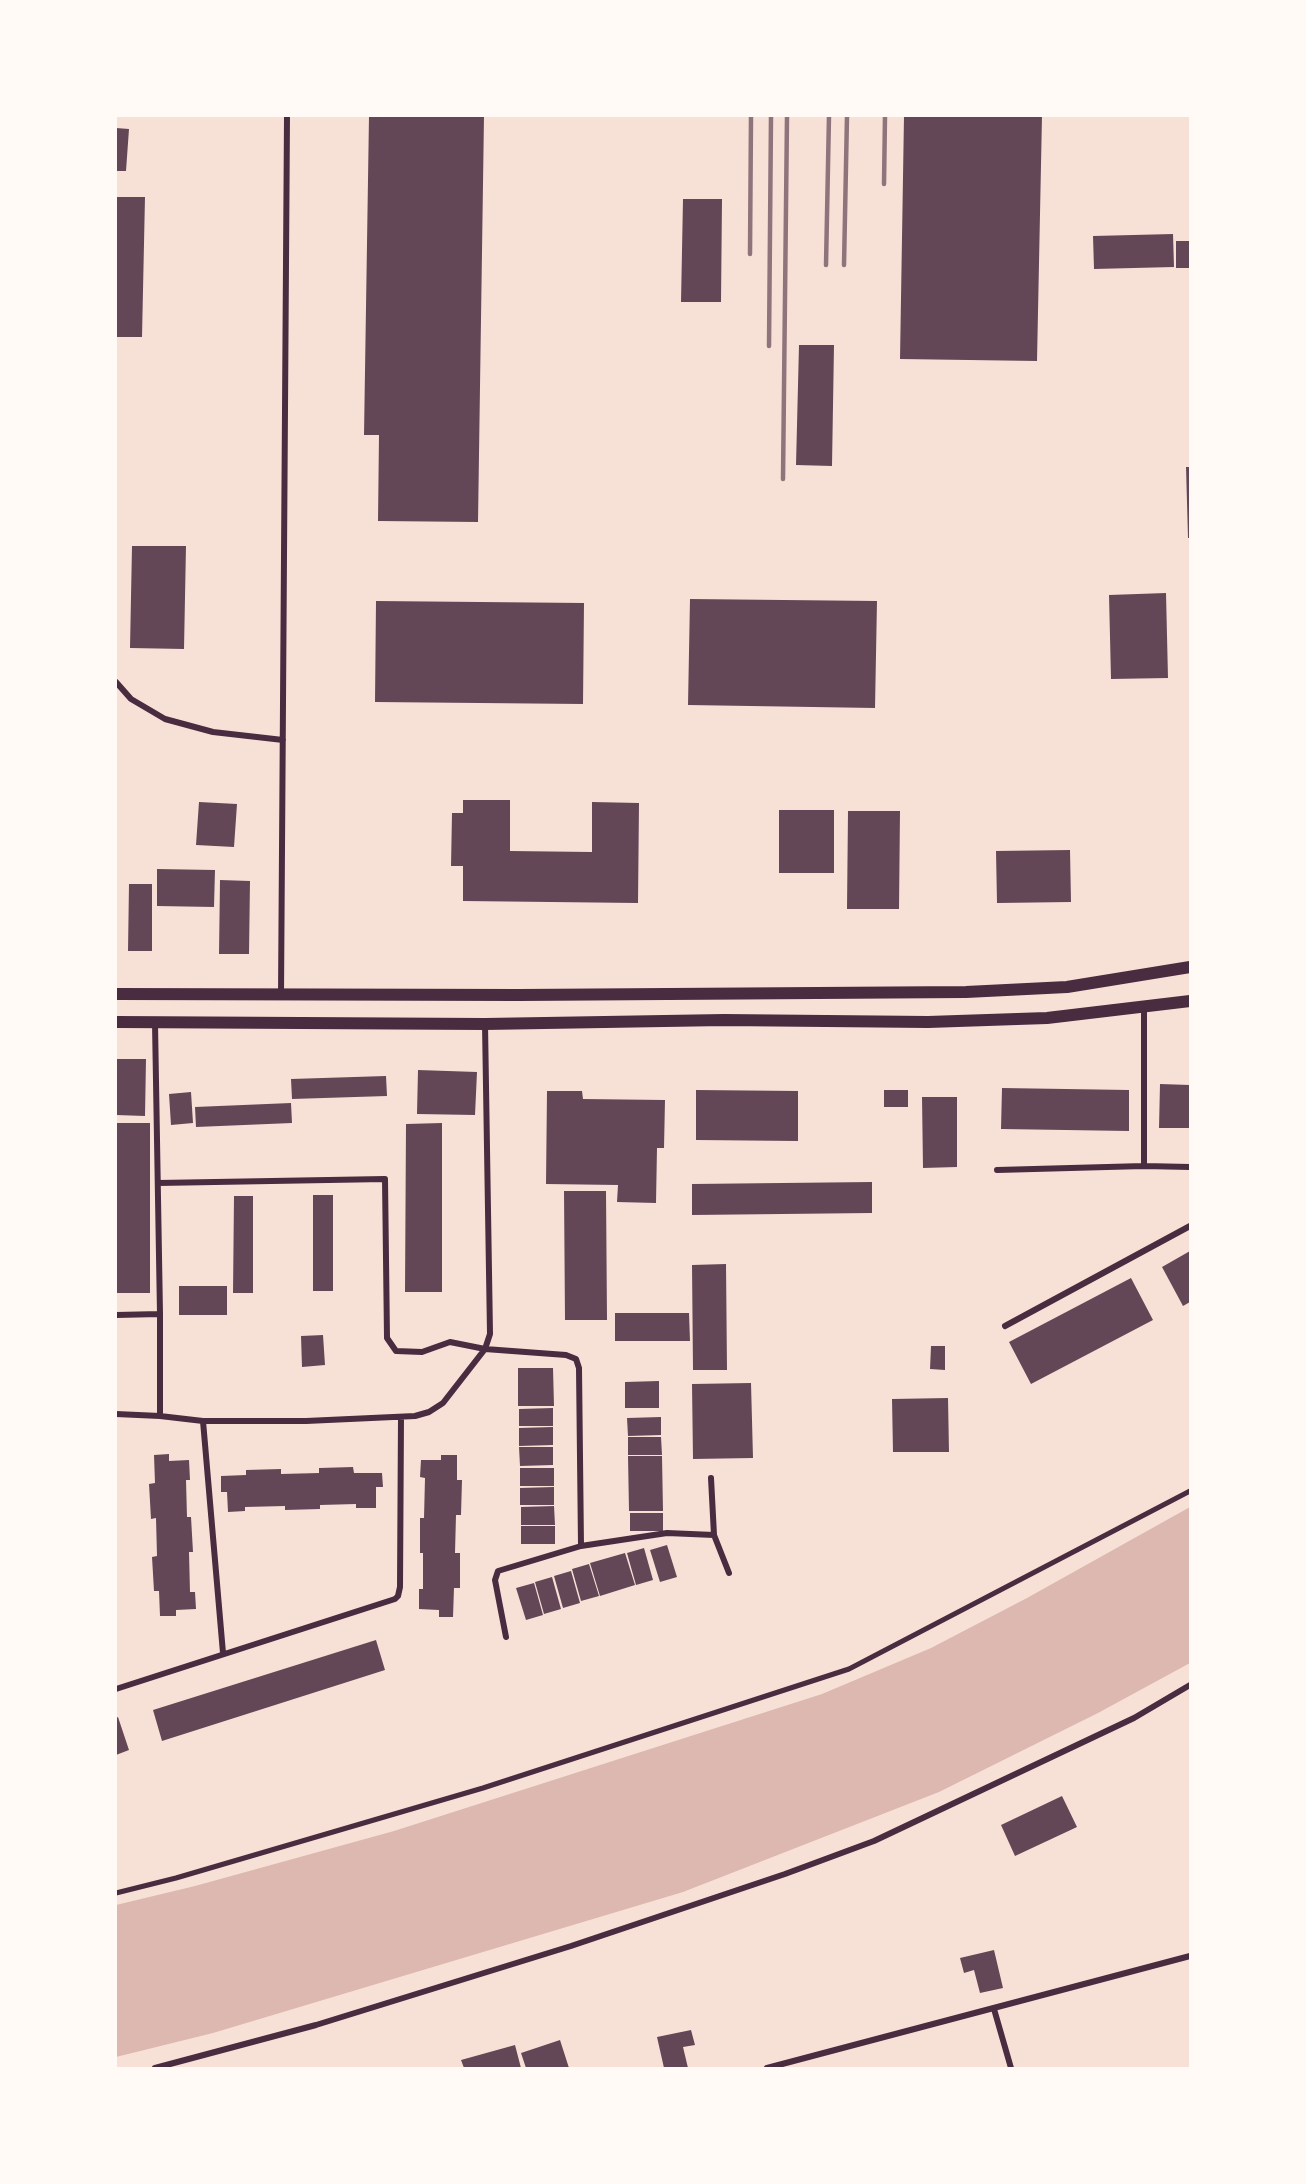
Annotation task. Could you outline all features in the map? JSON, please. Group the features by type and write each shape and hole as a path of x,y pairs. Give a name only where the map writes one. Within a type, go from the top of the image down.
{"main road":[{"path":"116,994 531,995 966,992 1067,987 1191,967"},
{"path":"116,1022 485,1024 724,1020 928,1022 1047,1018 1191,1001"}],"street":[{"path":"280,994 287,116"},
{"path":"116,682 131,699 146,710 174,723 213,732 283,740"},
{"path":"1144,1007 1144,1166"},
{"path":"155,1023 160,1416"},
{"path":"116,1414 203,1421 306,1421 423,1415 436,1409 485,1349 491,1325 485,1024"},
{"path":"997,1170 1191,1167"},
{"path":"158,1183 385,1179 387,1338 396,1351 422,1353 450,1342 485,1349 566,1355 576,1359 579,1363 581,1546"},
{"path":"1005,1326 1191,1226"},
{"path":"116,1315 160,1314"},
{"path":"116,1689 223,1653 390,1602 398,1596 400,1587 401,1417"},
{"path":"203,1421 223,1653"},
{"path":"711,1478 714,1535 729,1573"},
{"path":"116,1893 176,1878 483,1788 849,1669 1191,1491"},
{"path":"506,1637 495,1580 498,1571 581,1546 667,1533 714,1535"},
{"path":"155,2068 316,2025 571,1946 774,1878 863,1845 1134,1718 1191,1685"},
{"path":"766,2068 1191,1956"},
{"path":"994,2009 1011,2068"}],"shaded area":[{"path":"1190,1507 1190,1663 1098,1713 939,1792 683,1892 213,2033 116,2057 116,1905 195,1886 394,1831 822,1694 931,1648 1027,1598"}],"building":[{"path":"369,116 484,116 478,522 378,521 379,435 364,435"},
{"path":"904,116 1042,116 1037,361 900,359"},
{"path":"116,128 129,129 126,171 116,171"},
{"path":"116,197 145,197 142,337 116,337"},
{"path":"683,199 722,199 721,302 681,302"},
{"path":"1173,234 1174,267 1094,269 1093,236"},
{"path":"1176,241 1190,241 1190,268 1176,268"},
{"path":"799,345 834,345 832,466 796,465"},
{"path":"1186,467 1190,467 1190,538 1188,538"},
{"path":"132,546 186,546 184,649 130,648"},
{"path":"1166,593 1168,678 1111,679 1109,595"},
{"path":"690,599 877,601 875,708 688,705"},
{"path":"376,601 584,603 583,704 375,702"},
{"path":"463,800 510,800 510,851 592,852 592,802 639,803 638,903 463,901 463,866 451,866 452,813 463,813"},
{"path":"199,802 237,804 234,847 196,845"},
{"path":"779,810 834,810 834,873 779,873"},
{"path":"848,811 900,811 899,909 847,909"},
{"path":"1070,850 1071,902 997,903 996,851"},
{"path":"157,869 215,870 214,907 157,906"},
{"path":"220,880 250,881 249,954 219,954"},
{"path":"129,884 152,884 152,951 128,951"},
{"path":"116,1059 146,1059 145,1116 116,1115"},
{"path":"418,1070 477,1072 475,1115 417,1114"},
{"path":"386,1076 387,1096 292,1099 291,1079"},
{"path":"1160,1084 1190,1085 1190,1128 1159,1128"},
{"path":"1002,1088 1129,1090 1129,1131 1001,1129"},
{"path":"696,1090 798,1091 798,1141 696,1140"},
{"path":"884,1090 908,1090 908,1107 884,1107"},
{"path":"547,1091 582,1091 583,1099 665,1100 664,1148 657,1148 656,1203 617,1202 618,1185 546,1184"},
{"path":"191,1092 193,1123 171,1125 169,1094"},
{"path":"922,1097 957,1097 957,1167 923,1168"},
{"path":"291,1103 292,1123 196,1127 195,1107"},
{"path":"116,1123 150,1123 150,1293 116,1293"},
{"path":"442,1123 442,1292 405,1292 406,1124"},
{"path":"872,1182 872,1213 692,1215 692,1184"},
{"path":"564,1191 606,1191 607,1320 565,1320"},
{"path":"313,1195 333,1195 333,1291 313,1291"},
{"path":"234,1196 253,1196 253,1293 233,1293"},
{"path":"1190,1251 1190,1302 1183,1306 1162,1267"},
{"path":"726,1264 727,1370 693,1370 692,1265"},
{"path":"1131,1278 1153,1320 1031,1384 1009,1342"},
{"path":"179,1286 227,1286 227,1315 179,1315"},
{"path":"615,1313 689,1313 690,1341 615,1341"},
{"path":"323,1335 325,1365 302,1367 301,1336"},
{"path":"931,1346 945,1346 945,1370 930,1369"},
{"path":"518,1368 553,1368 554,1406 518,1406"},
{"path":"659,1381 659,1408 625,1408 625,1382"},
{"path":"751,1383 753,1458 693,1459 692,1384"},
{"path":"948,1398 949,1452 893,1452 892,1399"},
{"path":"553,1408 553,1426 519,1426 519,1409"},
{"path":"661,1417 661,1435 628,1436 627,1418"},
{"path":"553,1427 553,1445 519,1446 519,1428"},
{"path":"628,1437 661,1437 662,1455 628,1455"},
{"path":"519,1447 553,1447 553,1465 520,1466"},
{"path":"169,1454 169,1461 189,1460 190,1480 186,1480 187,1517 191,1517 193,1552 189,1552 190,1592 195,1592 196,1609 176,1610 176,1616 160,1616 159,1591 154,1591 152,1557 157,1556 156,1518 151,1519 149,1484 155,1483 154,1455"},
{"path":"441,1455 457,1455 457,1480 462,1480 461,1515 456,1515 455,1553 460,1553 460,1588 454,1588 453,1617 439,1617 439,1610 419,1609 419,1589 423,1589 420,1518 424,1518 425,1478 420,1477 421,1460 441,1460"},
{"path":"628,1456 662,1456 663,1511 629,1511"},
{"path":"353,1467 354,1473 382,1473 383,1487 376,1487 376,1508 356,1508 356,1504 320,1505 320,1509 285,1510 285,1506 245,1507 245,1511 228,1512 227,1492 221,1492 221,1476 246,1475 246,1470 281,1469 281,1474 319,1473 319,1468"},
{"path":"520,1468 554,1468 554,1486 520,1486"},
{"path":"554,1487 554,1505 520,1505 520,1488"},
{"path":"554,1506 555,1525 521,1525 521,1507"},
{"path":"630,1513 663,1513 663,1531 630,1531"},
{"path":"521,1526 555,1526 555,1544 521,1544"},
{"path":"667,1545 677,1577 660,1582 650,1550"},
{"path":"644,1548 653,1580 636,1585 627,1553"},
{"path":"625,1553 635,1585 600,1596 590,1563"},
{"path":"589,1564 599,1596 581,1601 572,1569"},
{"path":"571,1571 580,1603 563,1608 554,1576"},
{"path":"552,1577 561,1609 544,1614 535,1582"},
{"path":"534,1583 543,1615 526,1620 516,1588"},
{"path":"376,1640 385,1670 162,1741 153,1710"},
{"path":"118,1717 129,1750 116,1755 116,1718"},
{"path":"1062,1796 1077,1827 1015,1856 1001,1825"},
{"path":"994,1950 1003,1988 980,1993 974,1970 964,1973 960,1958"},
{"path":"691,2030 695,2045 683,2047 688,2068 664,2068 657,2037"},
{"path":"560,2040 569,2068 526,2068 521,2053"},
{"path":"515,2045 521,2068 464,2068 461,2060"}],"railway":[{"path":"750,254 751,116"},
{"path":"769,346 771,116"},
{"path":"783,479 787,116"},
{"path":"826,265 829,116"},
{"path":"844,265 847,116"},
{"path":"884,184 885,116"}]}
